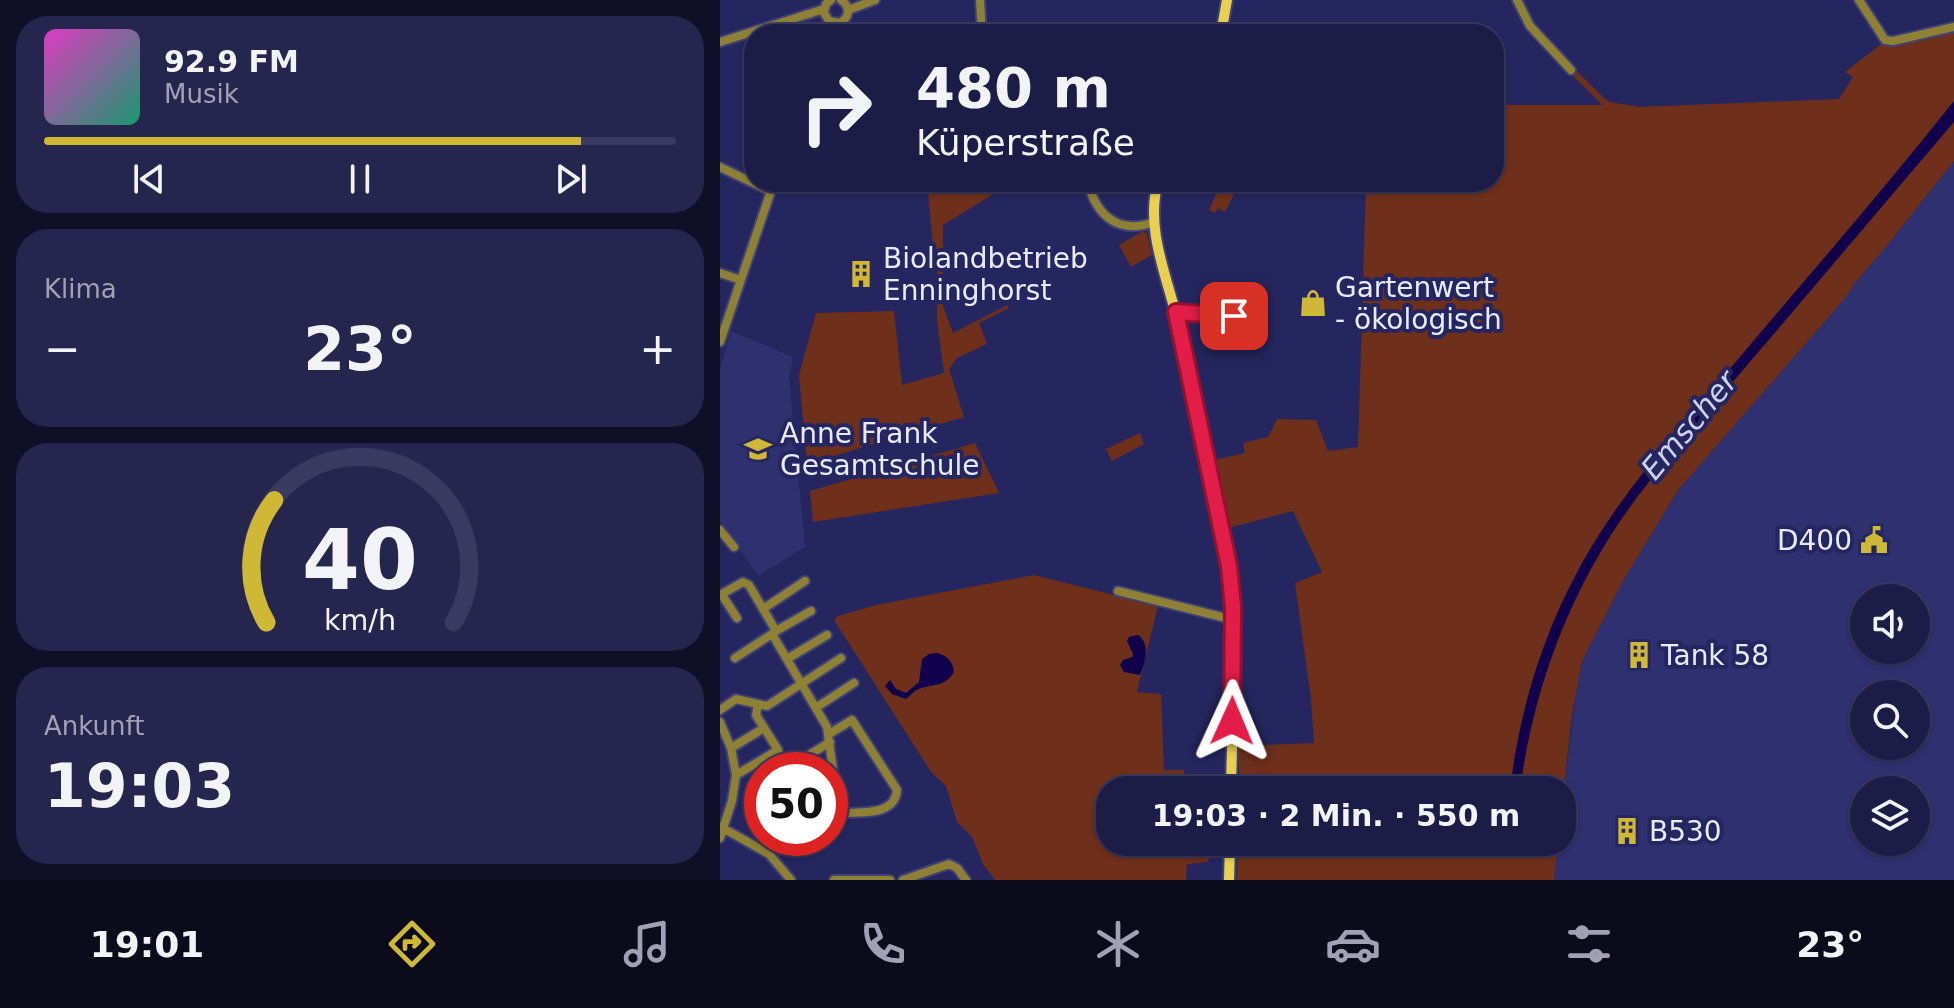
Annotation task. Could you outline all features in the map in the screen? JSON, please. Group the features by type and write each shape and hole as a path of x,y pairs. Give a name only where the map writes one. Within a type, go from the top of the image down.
{"main road":[{"path":"1223,24 1227,0"},
{"path":"1157,192 1154,222 1224,537 1234,620 1231,776"},
{"path":"1229,880 1230,856"}],"street":[{"path":"845,5 857,0"},
{"path":"845,5 875,0"},
{"path":"980,0 981,24"},
{"path":"1517,0 1530,26 1571,70"},
{"path":"1859,0 1887,41 1954,27"},
{"path":"779,24 828,5 835,23 847,18 845,5"},
{"path":"720,42 744,35"},
{"path":"720,167 744,176"},
{"path":"720,342 770,192"},
{"path":"1092,192 1097,206 1113,221 1132,228 1154,222"},
{"path":"720,273 741,280"},
{"path":"1176,312 1257,318 1256,324"},
{"path":"720,530 734,547"},
{"path":"763,609 805,581"},
{"path":"737,618 721,595 743,582 749,585 787,659 817,707 830,738 831,752"},
{"path":"1118,591 1234,620"},
{"path":"735,658 811,611"},
{"path":"787,659 827,635"},
{"path":"720,710 736,699 767,706 841,658"},
{"path":"817,707 854,683"},
{"path":"736,775 778,750 756,715 758,704"},
{"path":"811,752 852,720 897,790 896,798 878,812 848,813"},
{"path":"720,722 731,748 736,775 721,831 744,841"},
{"path":"731,748 764,728"},
{"path":"771,856 791,880"},
{"path":"903,880 949,864 957,868 966,880"},
{"path":"834,880 890,880"}],"shaded area":[{"path":"1512,0 1516,0 1524,19 1605,99 1640,107 1839,99 1853,77 1845,72 1885,41 1949,30 1954,34 1954,161 1847,296 1679,489 1624,579 1582,661 1565,776 1239,776 1238,746 1314,743 1295,583 1322,572 1293,511 1228,528 1214,460 1245,453 1243,443 1268,437 1277,419 1316,420 1328,451 1358,447 1366,192 1504,192 1504,105 1602,105 1529,30"},
{"path":"1954,161 1954,880 1554,880 1557,856 1576,856 1576,776 1566,776 1582,661 1624,579 1679,489 1847,296"},
{"path":"928,192 997,192 943,225 943,306 953,333 1007,305 1009,308 979,323 987,344 957,358 949,369 964,417 807,464 799,375 816,313 894,311 902,385 944,373 937,321"},
{"path":"1217,192 1235,192 1225,212 1218,208 1215,213 1209,210"},
{"path":"1143,231 1147,234 1152,255 1131,267 1119,245"},
{"name":"Anne Frank Gesamtschule","path":"731,331 793,357 789,377 805,547 758,576 720,521 720,370"},
{"path":"1140,433 1144,444 1112,461 1106,449"},
{"path":"975,443 999,493 813,522 810,491"},
{"path":"1034,575 1158,606 1137,692 1161,694 1164,770 1184,770 1185,776 1096,776 1096,856 1211,856 1207,862 1187,864 1186,880 995,880 983,864 972,837 957,822 946,786 931,772 834,620 838,616 876,605"},
{"path":"1238,856 1557,856 1554,880 1237,880"}],"water":[{"name":"Emscher","path":"1954,101 1954,122 1681,443 1615,529 1594,563 1560,636 1535,711 1522,776 1512,776 1522,719 1542,651 1587,554 1670,439"},
{"path":"1138,635 1146,648 1140,675 1124,672 1120,665 1133,654 1127,641 1129,637"},
{"path":"937,653 947,657 953,668 954,672 946,681 917,690 906,699 892,694 885,686 890,680 896,689 906,693 919,682 922,659"}],"place":[{"name":"Biolandbetrieb Enninghorst","path":"861,274"},
{"name":"Gartenwert - ökologisch","path":"1313,303"},
{"name":"Anne Frank Gesamtschule","path":"758,449"},
{"name":"D400","path":"1874,540"},
{"name":"Tank 58","path":"1639,655"},
{"name":"B530","path":"1627,831"}],"route":[{"path":"1232,721 1234,641 1229,566 1176,312 1234,316"}]}
